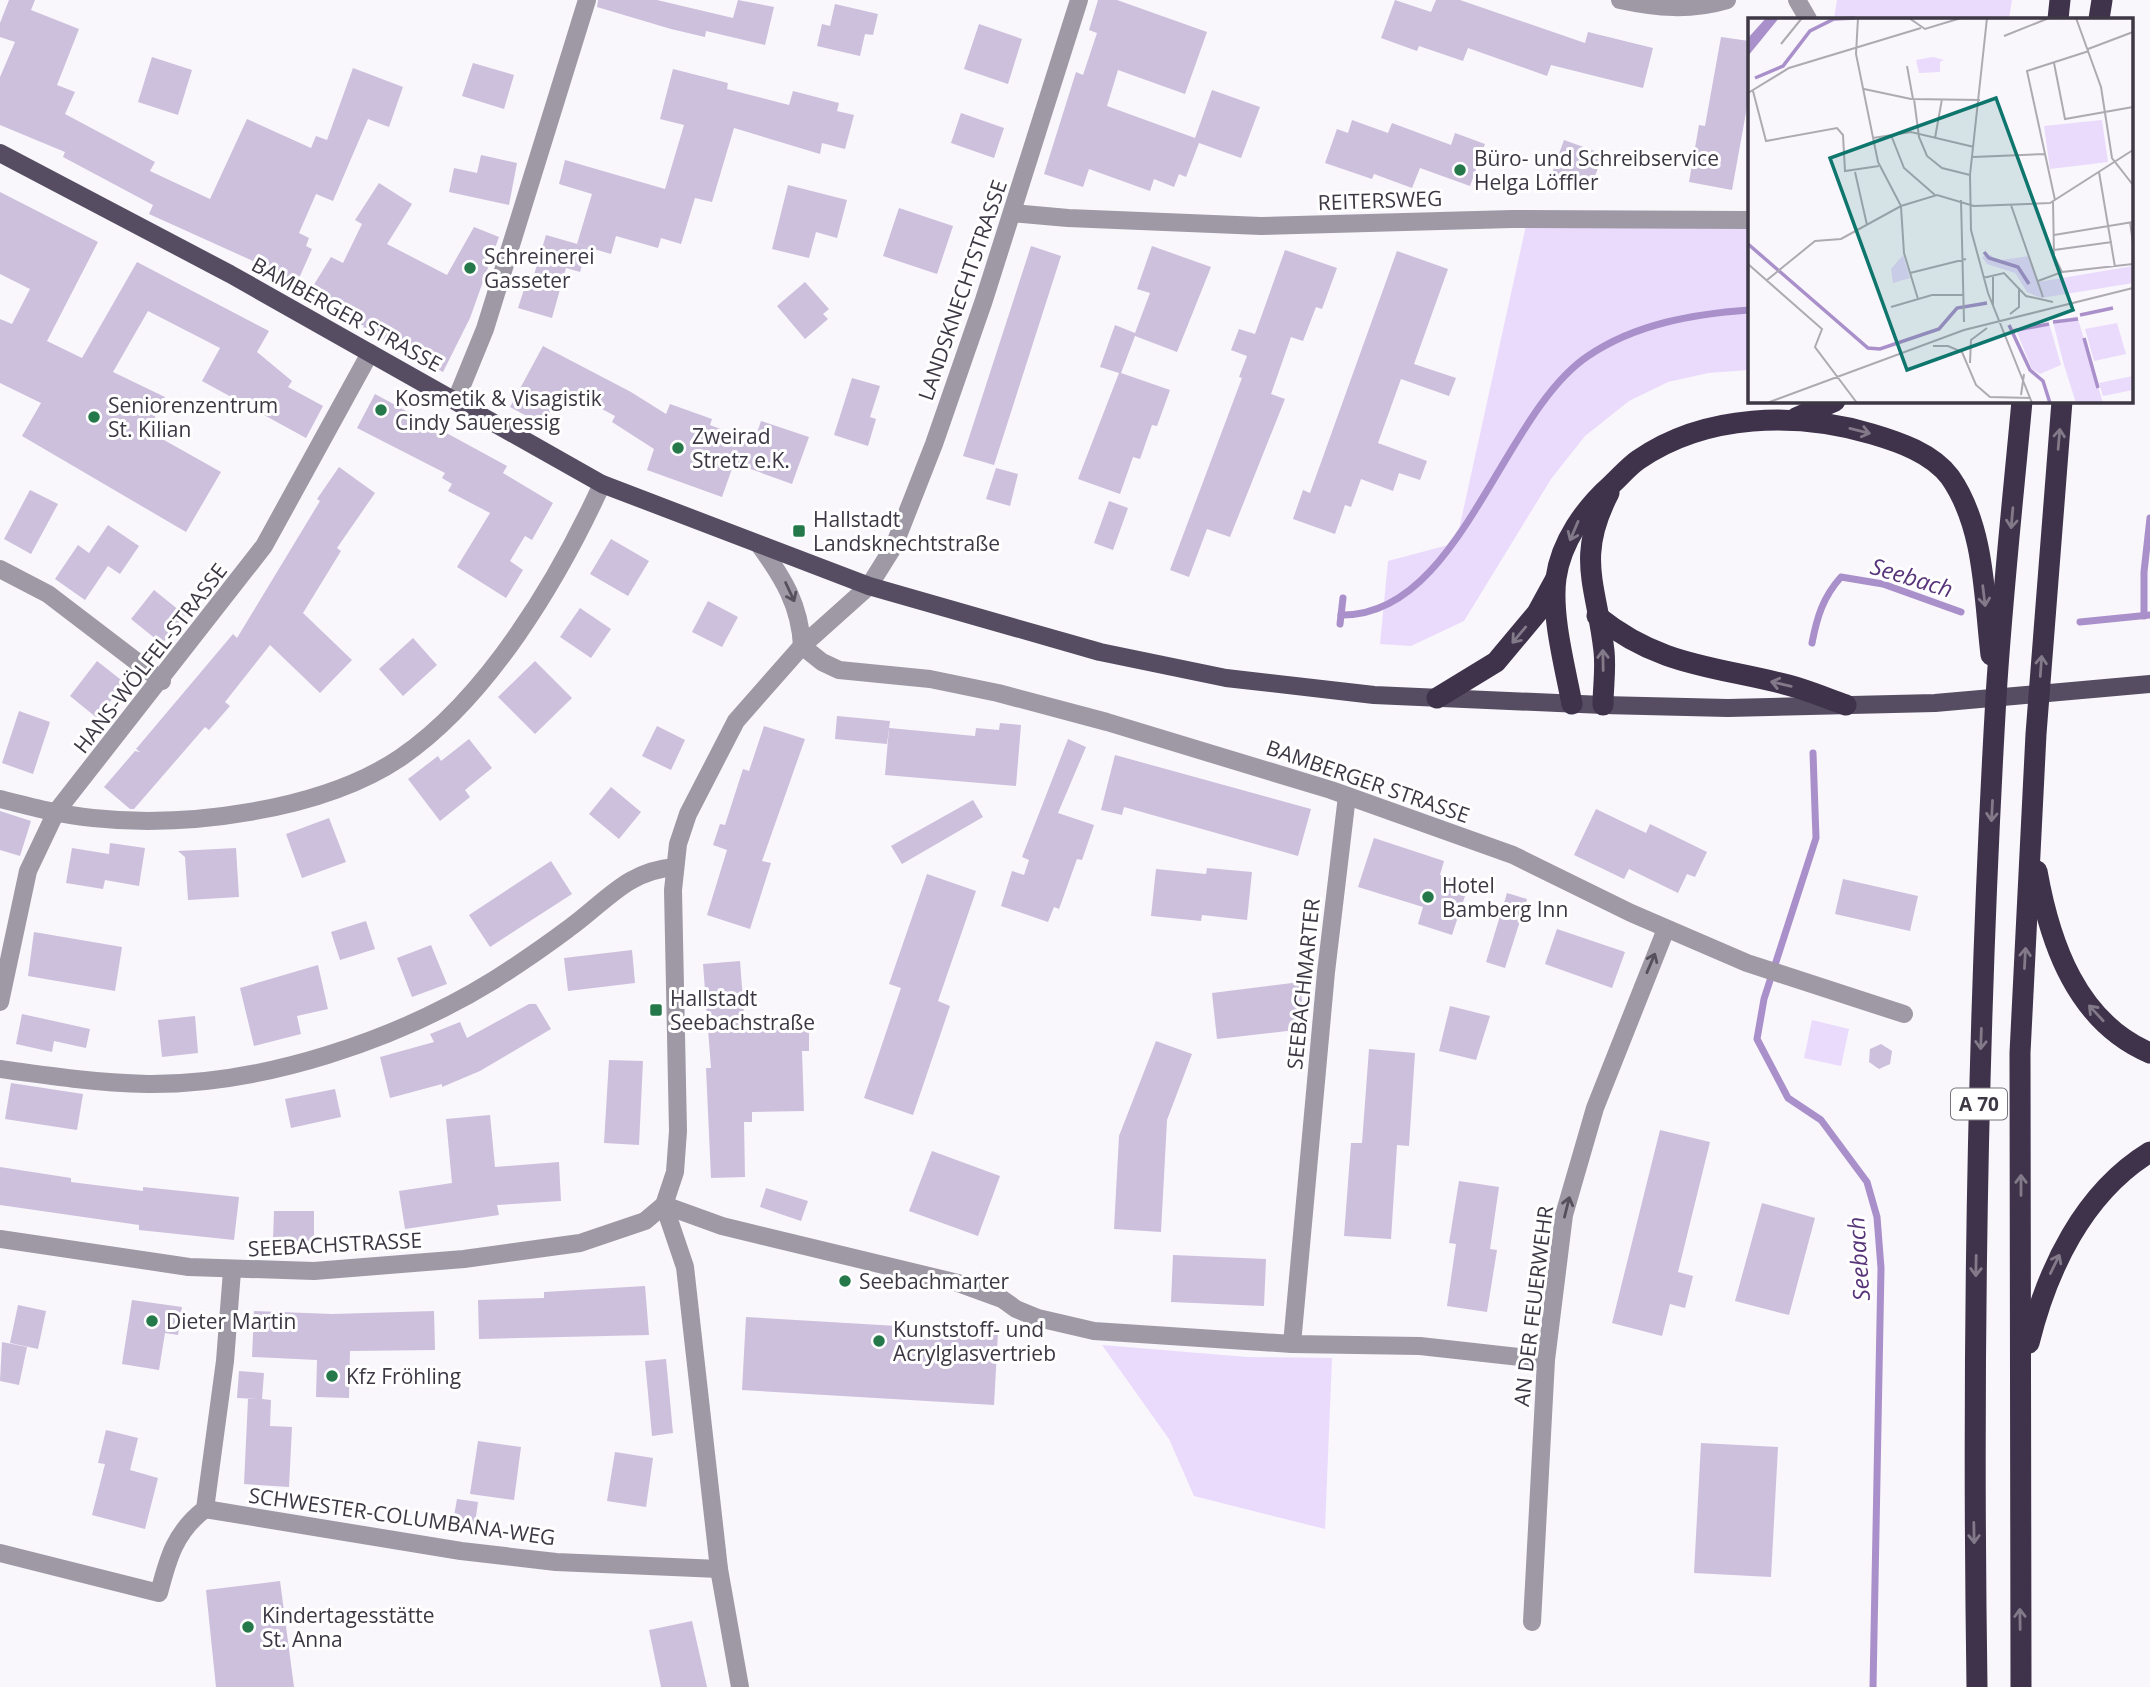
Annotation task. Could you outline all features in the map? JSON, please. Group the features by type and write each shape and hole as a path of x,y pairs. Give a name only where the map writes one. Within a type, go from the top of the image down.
{"highway":[{"path":"2099,18 2102,0"},
{"path":"1793,419 1833,402"},
{"name":"A 70","path":"1977,1687 1973,1464 1980,1059 1996,699 2022,402"},
{"name":"A 70","path":"2021,1687 2020,1054 2030,831 2062,402"},
{"path":"1437,698 1496,662 1537,613 1556,578 1578,521 1592,502 1637,460 1668,443 1709,429 1748,421 1793,419 1831,424 1900,443 1928,457 1948,474 1965,502 1974,529 1996,699"},
{"path":"1603,705 1604,652 1597,616 1590,544 1599,514 1617,479"},
{"path":"1556,578 1562,654 1572,704"},
{"path":"1597,616 1648,649 1708,669 1785,684 1846,705"},
{"path":"2030,831 2042,900 2066,972 2092,1011 2127,1043 2150,1053"},
{"path":"2021,1376 2038,1308 2070,1236 2099,1198 2138,1159 2150,1152"}],"main road":[{"name":"BAMBERGER STRASSE","path":"0,153 206,262 602,484 869,586 1100,652 1226,678 1374,695 1603,705 1728,708 1935,703 2150,684"}],"street":[{"path":"456,400 485,329 587,0"},
{"name":"LANDSKNECHTSTRASSE","path":"869,586 900,532 934,444 1012,213 1079,0"},
{"path":"1620,0 1667,8 1701,8 1727,0"},
{"path":"1797,0 1807,18"},
{"name":"REITERSWEG","path":"1012,213 1261,226 1512,219 1748,220"},
{"name":"HANS-WÖLFEL-STRASSE","path":"0,1002 28,871 56,813 162,681 264,547 370,353"},
{"path":"0,799 56,813 147,820 236,814 293,803 349,786 400,758 449,717 511,642 553,577 602,484"},
{"path":"760,546 794,600 801,624 802,646"},
{"path":"0,569 48,594 162,681"},
{"path":"740,1687 719,1569 685,1266 664,1205 675,1172 678,1131 673,942 678,844 688,814 736,721 802,646 869,586"},
{"name":"BAMBERGER STRASSE","path":"802,646 822,662 839,670 930,679 1058,708 1346,796 1513,855 1666,929 1782,977 1904,1014"},
{"name":"SEEBACHMARTER","path":"1292,1344 1327,960 1346,796"},
{"path":"0,1069 70,1079 148,1084 205,1080 322,1057 424,1020 493,980 570,928 627,881 653,869 676,867"},
{"name":"AN DER FEUERWEHR","path":"1532,1622 1546,1360 1564,1215 1595,1108 1666,929"},
{"path":"664,1205 722,1226 958,1283 1002,1299 1016,1309 1038,1318 1072,1326 1133,1334 1292,1344 1420,1346 1546,1360"},
{"name":"SEEBACHSTRASSE","path":"0,1239 189,1267 232,1270 354,1268 521,1252 617,1233 645,1222 664,1205"},
{"path":"0,1553 159,1593 169,1551 187,1522 205,1509 225,1361 232,1270"},
{"name":"SCHWESTER-COLUMBANA-WEG","path":"205,1509 461,1551 556,1562 719,1569"}],"shaded area":[{"path":"1837,0 2012,0 2009,18 1834,18"},
{"path":"1527,221 1748,225 1748,370 1708,373 1668,382 1629,401 1585,436 1551,479 1464,621 1411,646 1380,644 1388,561 1456,543"},
{"path":"1812,1020 1849,1029 1841,1066 1804,1058"},
{"path":"1102,1345 1247,1357 1332,1358 1325,1529 1194,1496 1169,1439"}],"building":[{"path":"9,0 35,0 31,10 79,29 57,85 75,92 65,114 155,162 150,171 210,199 247,119 311,148 316,136 327,140 353,68 403,87 389,127 368,119 333,201 316,194 299,233 309,238 306,246 312,249 296,285 251,266 253,261 149,214 153,205 63,157 65,152 0,125 0,77 15,42 0,37 0,23"},
{"path":"598,0 657,0 733,18 738,0 774,7 765,45 706,31 705,37 671,29 597,7"},
{"path":"1098,0 1117,0 1207,32 1185,94 1118,70 1107,106 1195,138 1212,90 1260,107 1241,158 1199,143 1186,177 1179,174 1174,187 1154,179 1150,191 1089,169 1083,187 1044,174 1076,72 1083,75 1097,33 1089,30"},
{"path":"1395,0 1431,12 1436,0 1460,0 1585,43 1588,32 1653,48 1643,88 1551,65 1547,76 1468,48 1463,61 1419,46 1417,51 1381,38"},
{"path":"835,4 878,14 873,35 865,34 860,56 817,46 822,24 830,26"},
{"path":"979,24 1022,39 1008,84 964,69"},
{"path":"1721,37 1748,41 1748,107 1732,190 1689,182 1699,125 1705,126"},
{"path":"152,57 192,70 178,115 138,102"},
{"path":"473,63 514,75 504,109 462,96"},
{"path":"673,69 728,83 727,89 789,105 793,91 839,103 837,111 854,115 845,149 822,143 820,154 734,128 712,202 695,198 681,244 661,238 658,248 616,236 611,254 577,244 592,194 559,184 565,160 665,189 684,125 660,119"},
{"path":"961,113 1004,128 994,158 951,143"},
{"path":"1352,120 1388,133 1392,123 1451,145 1455,133 1485,144 1470,186 1420,168 1412,188 1374,174 1372,179 1325,163 1337,129 1348,133"},
{"path":"1564,140 1603,154 1590,190 1551,176"},
{"path":"481,155 517,163 509,205 449,192 454,168 477,173"},
{"path":"379,183 412,204 387,244 447,275 474,227 499,237 470,318 443,372 363,328 364,326 317,303 320,296 310,291 331,257 343,263 362,224 355,220"},
{"path":"788,185 847,200 837,238 816,232 809,258 772,249"},
{"path":"0,192 98,242 47,341 82,358 137,262 269,331 257,352 292,381 288,387 323,406 306,438 202,381 220,348 148,311 113,372 165,397 148,431 221,472 186,532 22,436 41,403 0,383 0,319 12,324 30,289 0,274"},
{"path":"899,208 953,226 937,274 883,256"},
{"path":"546,235 588,247 580,272 566,268 552,318 518,308 528,277 533,278"},
{"path":"1031,246 1061,256 994,465 963,456"},
{"path":"1152,246 1211,267 1177,352 1135,336 1121,373 1170,390 1157,426 1152,425 1140,459 1133,457 1120,494 1078,479 1119,373 1100,367 1115,325 1135,333 1150,293 1137,289"},
{"path":"1285,250 1337,268 1322,309 1316,307 1303,341 1291,337 1271,394 1285,399 1230,537 1207,529 1189,577 1170,570 1242,378 1239,377 1247,356 1231,350 1239,329 1255,334"},
{"path":"1397,251 1448,269 1414,364 1456,378 1449,396 1401,379 1378,443 1427,461 1420,480 1399,473 1393,491 1361,479 1351,507 1345,505 1335,534 1293,519 1303,490 1310,493"},
{"path":"805,282 829,309 823,314 828,319 805,339 777,306"},
{"path":"543,346 631,392 666,414 670,404 712,419 710,425 754,442 761,421 809,437 792,484 734,463 722,497 647,470 654,449 612,422 615,416 563,388 543,425 510,407"},
{"path":"852,378 880,386 870,417 876,419 868,446 834,435"},
{"path":"375,394 507,466 503,473 553,503 532,540 525,536 510,561 523,570 506,598 457,567 490,513 448,491 452,484 442,478 445,473 357,428"},
{"path":"339,467 375,493 337,548 341,551 303,613 352,660 320,693 270,645 225,702 230,706 209,730 205,727 134,809 130,809 104,787 135,751 140,752 136,749 233,634 237,638 320,501 317,499"},
{"path":"996,468 1018,474 1010,506 986,499"},
{"path":"30,490 58,504 31,554 4,539"},
{"path":"1109,501 1128,508 1113,550 1094,543"},
{"path":"108,525 139,546 120,574 108,566 85,600 55,579 78,545 89,553"},
{"path":"611,539 649,561 628,596 590,574"},
{"path":"154,590 185,615 162,644 131,619"},
{"path":"708,601 738,617 722,647 692,632"},
{"path":"580,608 611,629 591,658 560,637"},
{"path":"413,638 437,665 403,696 379,669"},
{"path":"97,661 125,683 97,718 70,696"},
{"path":"535,661 572,698 535,734 498,697"},
{"path":"19,711 50,722 33,774 2,763"},
{"path":"837,716 890,721 887,744 835,739"},
{"path":"1000,723 1021,725 1016,786 885,775 889,728 975,736 976,728 999,730"},
{"path":"657,726 685,740 671,770 642,756"},
{"path":"764,726 805,739 762,861 771,863 750,929 707,915 727,850 713,845 720,824 725,825 743,769 749,771"},
{"path":"469,739 492,768 465,790 470,797 440,821 408,779 438,756 441,761"},
{"path":"1068,739 1086,747 1058,813 1094,825 1082,860 1077,859 1059,909 1054,907 1048,922 1001,906 1012,871 1024,875 1029,860 1022,857"},
{"path":"1115,755 1311,809 1298,856 1124,807 1122,815 1101,810"},
{"path":"611,787 641,812 619,839 589,814"},
{"path":"973,800 983,817 902,864 891,846"},
{"path":"1596,809 1646,833 1650,824 1707,852 1695,877 1687,874 1678,893 1629,869 1624,879 1574,855"},
{"path":"0,811 31,821 20,856 0,850"},
{"path":"329,818 346,862 302,878 286,834"},
{"name":"Hotel Bamberg Inn","path":"1374,838 1444,861 1440,875 1469,884 1452,935 1418,924 1423,907 1358,887"},
{"path":"110,843 145,848 139,886 105,880 103,889 66,883 72,848 109,854"},
{"path":"236,848 239,897 188,900 185,857 178,851"},
{"path":"551,861 572,894 490,947 469,915"},
{"path":"1207,868 1252,872 1247,920 1202,915 1201,921 1151,916 1156,869 1206,874"},
{"path":"927,874 976,891 938,1001 950,1006 913,1115 864,1098 901,988 889,984"},
{"path":"1843,879 1918,896 1910,931 1835,914"},
{"path":"1507,893 1527,899 1505,968 1486,962"},
{"path":"366,921 375,949 340,960 331,932"},
{"path":"1557,929 1625,952 1612,988 1545,964"},
{"path":"34,932 122,947 115,991 28,976"},
{"path":"431,945 447,984 412,997 397,958"},
{"path":"632,950 635,983 568,991 564,958"},
{"path":"740,961 745,1027 809,1026 809,1051 802,1051 804,1111 752,1112 752,1122 744,1122 745,1177 711,1178 706,1068 711,1068 703,964"},
{"path":"318,965 328,1009 297,1016 301,1034 254,1046 240,988"},
{"path":"1300,982 1305,1029 1217,1039 1212,993"},
{"path":"529,1004 536,1004 551,1029 480,1071 442,1087 442,1084 390,1098 380,1057 434,1042 430,1034 460,1022 467,1038"},
{"path":"1450,1006 1490,1016 1476,1060 1439,1051"},
{"path":"22,1014 90,1029 86,1048 54,1041 52,1052 16,1044"},
{"path":"195,1016 198,1053 162,1057 158,1020"},
{"path":"1156,1041 1192,1054 1167,1120 1161,1232 1114,1229 1119,1136"},
{"path":"1881,1044 1892,1051 1890,1064 1879,1069 1869,1062 1870,1049"},
{"path":"1369,1049 1415,1053 1409,1146 1397,1145 1391,1239 1344,1236 1351,1143 1362,1143"},
{"path":"609,1060 643,1061 639,1145 604,1143"},
{"path":"11,1083 83,1094 77,1130 5,1119"},
{"path":"335,1089 341,1117 291,1128 285,1099"},
{"path":"490,1115 495,1167 559,1162 561,1201 497,1205 499,1215 405,1229 399,1191 452,1183 446,1119"},
{"path":"1660,1130 1710,1142 1678,1272 1693,1276 1685,1308 1670,1304 1662,1336 1612,1323"},
{"path":"932,1151 1000,1176 978,1236 909,1211"},
{"path":"0,1167 71,1178 71,1182 143,1191 143,1187 239,1197 234,1240 139,1230 139,1225 0,1205"},
{"path":"1459,1181 1499,1187 1490,1249 1497,1250 1487,1312 1447,1306 1456,1244 1449,1243"},
{"path":"766,1188 808,1201 801,1221 760,1207"},
{"path":"1762,1203 1815,1218 1789,1315 1735,1301"},
{"path":"274,1211 314,1211 314,1241 273,1241"},
{"path":"1173,1255 1266,1259 1264,1306 1171,1302"},
{"path":"645,1286 649,1335 479,1339 478,1300 544,1298 544,1292"},
{"path":"132,1300 182,1307 178,1335 165,1333 159,1370 122,1364"},
{"path":"18,1305 46,1311 38,1349 10,1343"},
{"path":"254,1311 332,1314 434,1311 435,1350 350,1351 349,1398 316,1397 317,1360 252,1357"},
{"path":"746,1317 998,1332 994,1405 742,1390"},
{"path":"2,1342 27,1347 19,1385 0,1381"},
{"path":"666,1359 673,1433 652,1436 645,1361"},
{"path":"239,1371 264,1373 262,1399 271,1400 270,1426 292,1427 289,1487 244,1484 248,1399 258,1399 237,1398"},
{"path":"106,1430 138,1438 130,1470 158,1478 145,1529 92,1515 105,1464 98,1463"},
{"path":"478,1441 521,1447 514,1500 470,1494"},
{"path":"1701,1443 1778,1447 1771,1577 1694,1573"},
{"path":"615,1452 653,1458 646,1507 607,1501"},
{"path":"457,1499 478,1502 474,1530 452,1527"},
{"name":"Kindertagesstätte St. Anna","path":"280,1581 294,1687 216,1687 206,1590"},
{"path":"692,1621 707,1687 661,1687 649,1630"}],"waterway":[{"path":"1341,615 1382,607 1418,584 1449,549 1529,421 1557,384 1588,356 1625,336 1665,322 1748,310"},
{"path":"2144,616 2144,572 2150,518"},
{"name":"Seebach","path":"1812,643 1822,608 1841,577 1883,584 1961,612"},
{"path":"1340,624 1343,598"},
{"name":"Seebach","path":"2080,622 2150,615"},
{"name":"Seebach","path":"1813,753 1816,838 1764,999 1757,1039 1788,1098 1821,1120 1867,1182 1877,1217 1881,1268 1873,1687"}],"place":[{"name":"Büro- und Schreibservice Helga Löffler","path":"1460,170"},
{"name":"Schreinerei Gasseter","path":"470,268"},
{"name":"Kosmetik & Visagistik Cindy Saueressig","path":"381,410"},
{"name":"Seniorenzentrum St. Kilian","path":"94,417"},
{"name":"Zweirad Stretz e.K.","path":"678,448"},
{"name":"Hallstadt Landsknechtstraße","path":"799,531"},
{"name":"Hotel Bamberg Inn","path":"1428,897"},
{"name":"Hallstadt Seebachstraße","path":"656,1010"},
{"name":"Seebachmarter","path":"845,1281"},
{"name":"Dieter Martin","path":"152,1321"},
{"name":"Kunststoff- und Acrylglasvertrieb","path":"879,1341"},
{"name":"Kfz Fröhling","path":"332,1376"},
{"name":"Kindertagesstätte St. Anna","path":"248,1627"}]}
